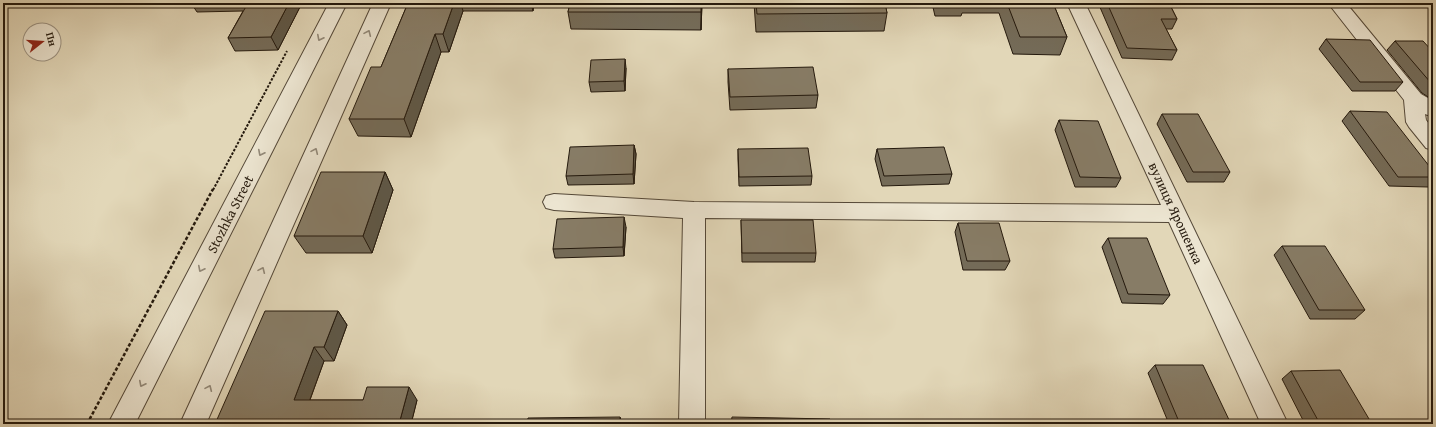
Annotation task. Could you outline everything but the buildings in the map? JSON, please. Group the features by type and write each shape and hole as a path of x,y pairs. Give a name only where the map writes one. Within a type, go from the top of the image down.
{"street":[{"name":"Stozhka Street","path":"121,424 338,3"},
{"path":"193,424 382,3"},
{"name":"вулиця Ярошенка","path":"1076,3 1275,424"},
{"path":"1337,3 1414,99 1433,110"},
{"path":"1414,99 1416,122 1433,143"},
{"path":"554,202 694,210 1176,214"},
{"path":"692,424 694,210"}],"path":[{"path":"86,424 290,45"}]}
